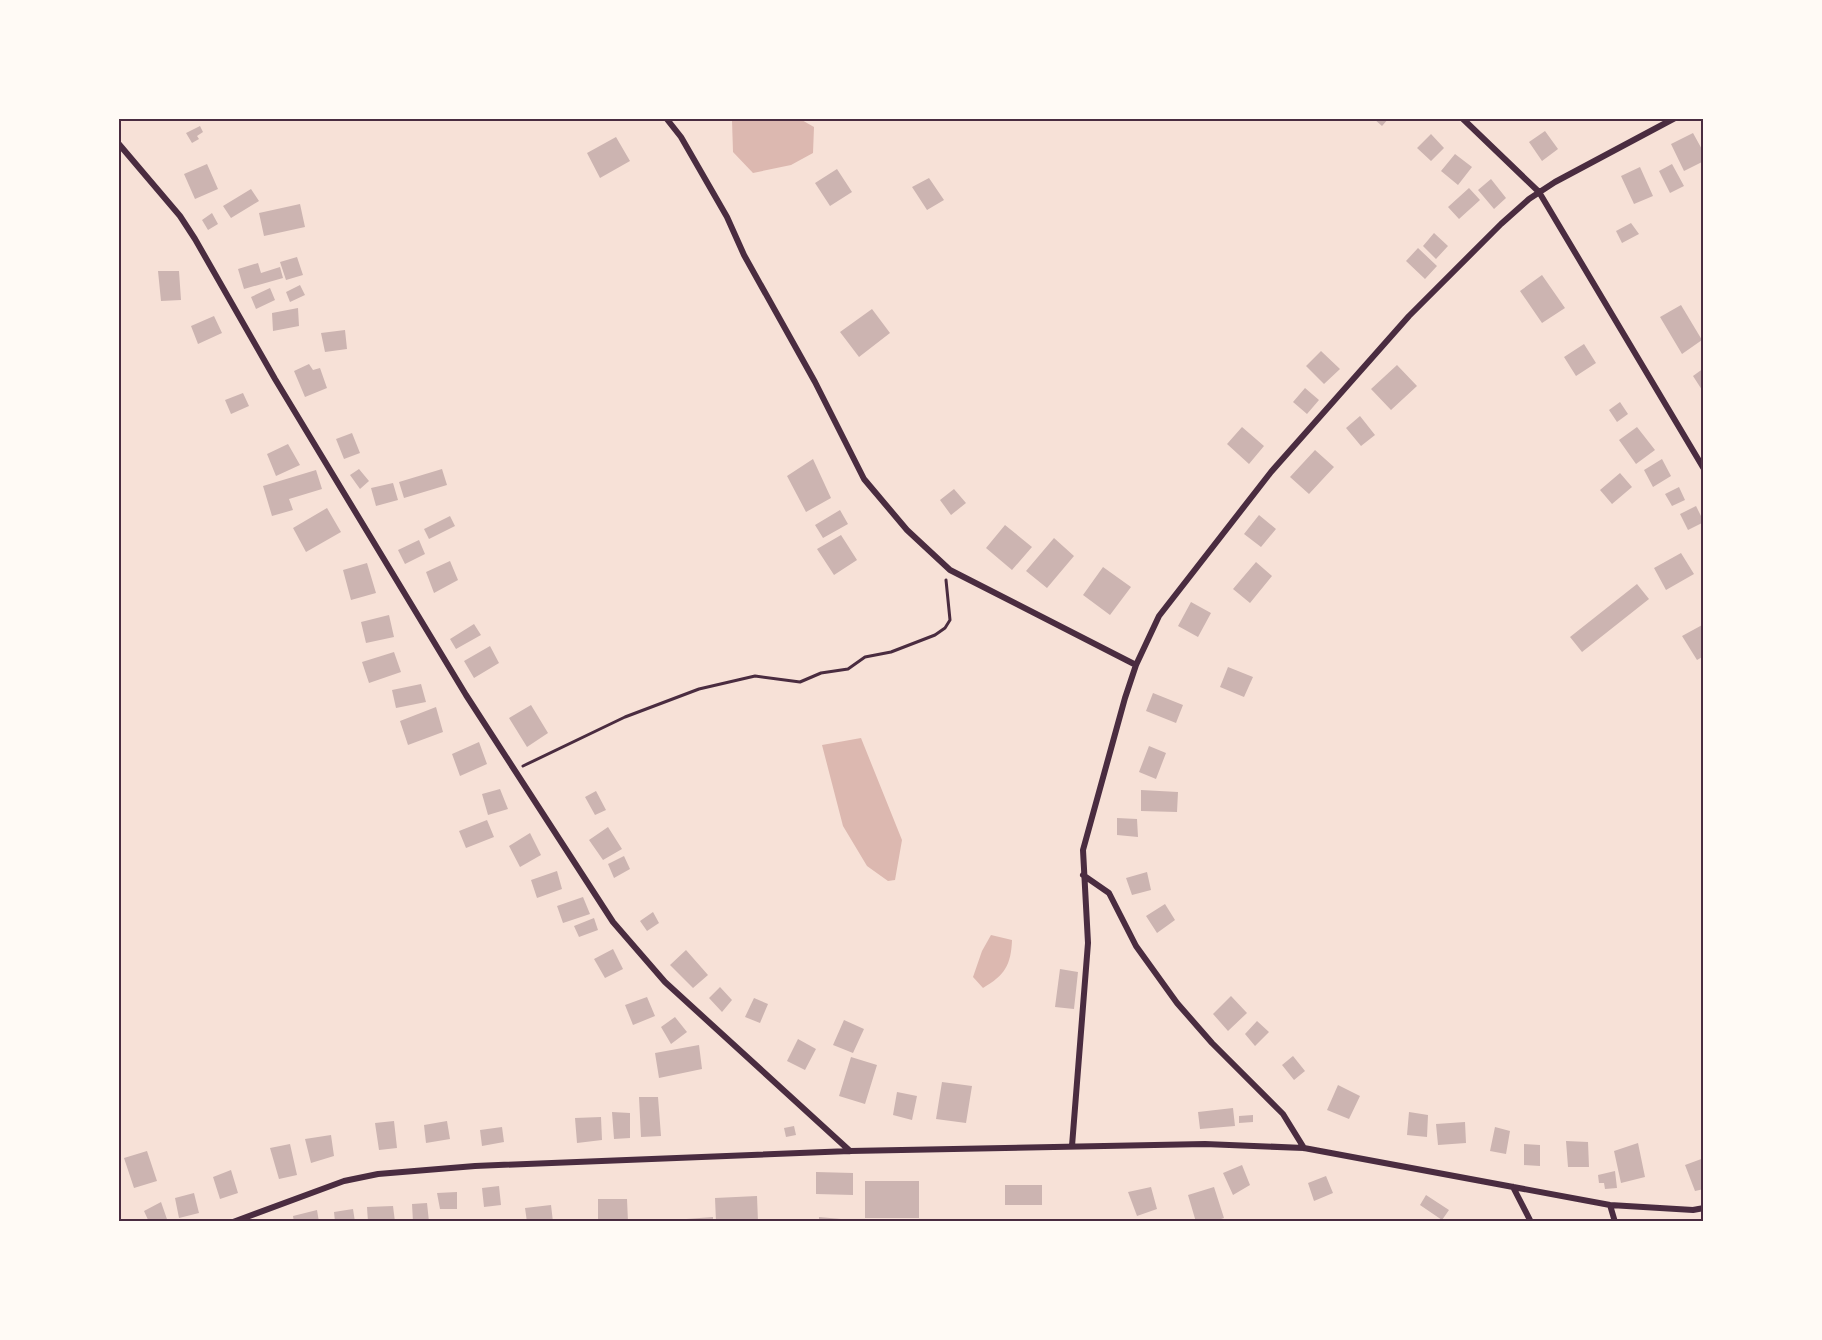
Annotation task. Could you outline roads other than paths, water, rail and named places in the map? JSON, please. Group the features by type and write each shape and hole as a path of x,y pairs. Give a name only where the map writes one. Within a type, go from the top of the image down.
{"street":[{"path":"666,118 681,137 727,218 744,255 815,382 864,479 907,530 950,570 1136,665"},
{"path":"1462,118 1539,192 1704,469"},
{"path":"1072,1146 1088,944 1083,875 1085,843 1136,665 1163,609 1271,472 1409,316 1501,224 1539,192 1675,118"},
{"path":"118,144 180,216 195,239 275,379 513,771 613,922 639,956 850,1151"},
{"path":"1083,875 1109,893 1136,946 1176,1003 1212,1043 1283,1114 1304,1148"},
{"path":"232,1221 344,1181 378,1174 475,1166 850,1151 1253,1144 1304,1148 1610,1205 1693,1210 1704,1208"},
{"path":"1513,1187 1532,1221"},
{"path":"1610,1205 1616,1221"}]}
